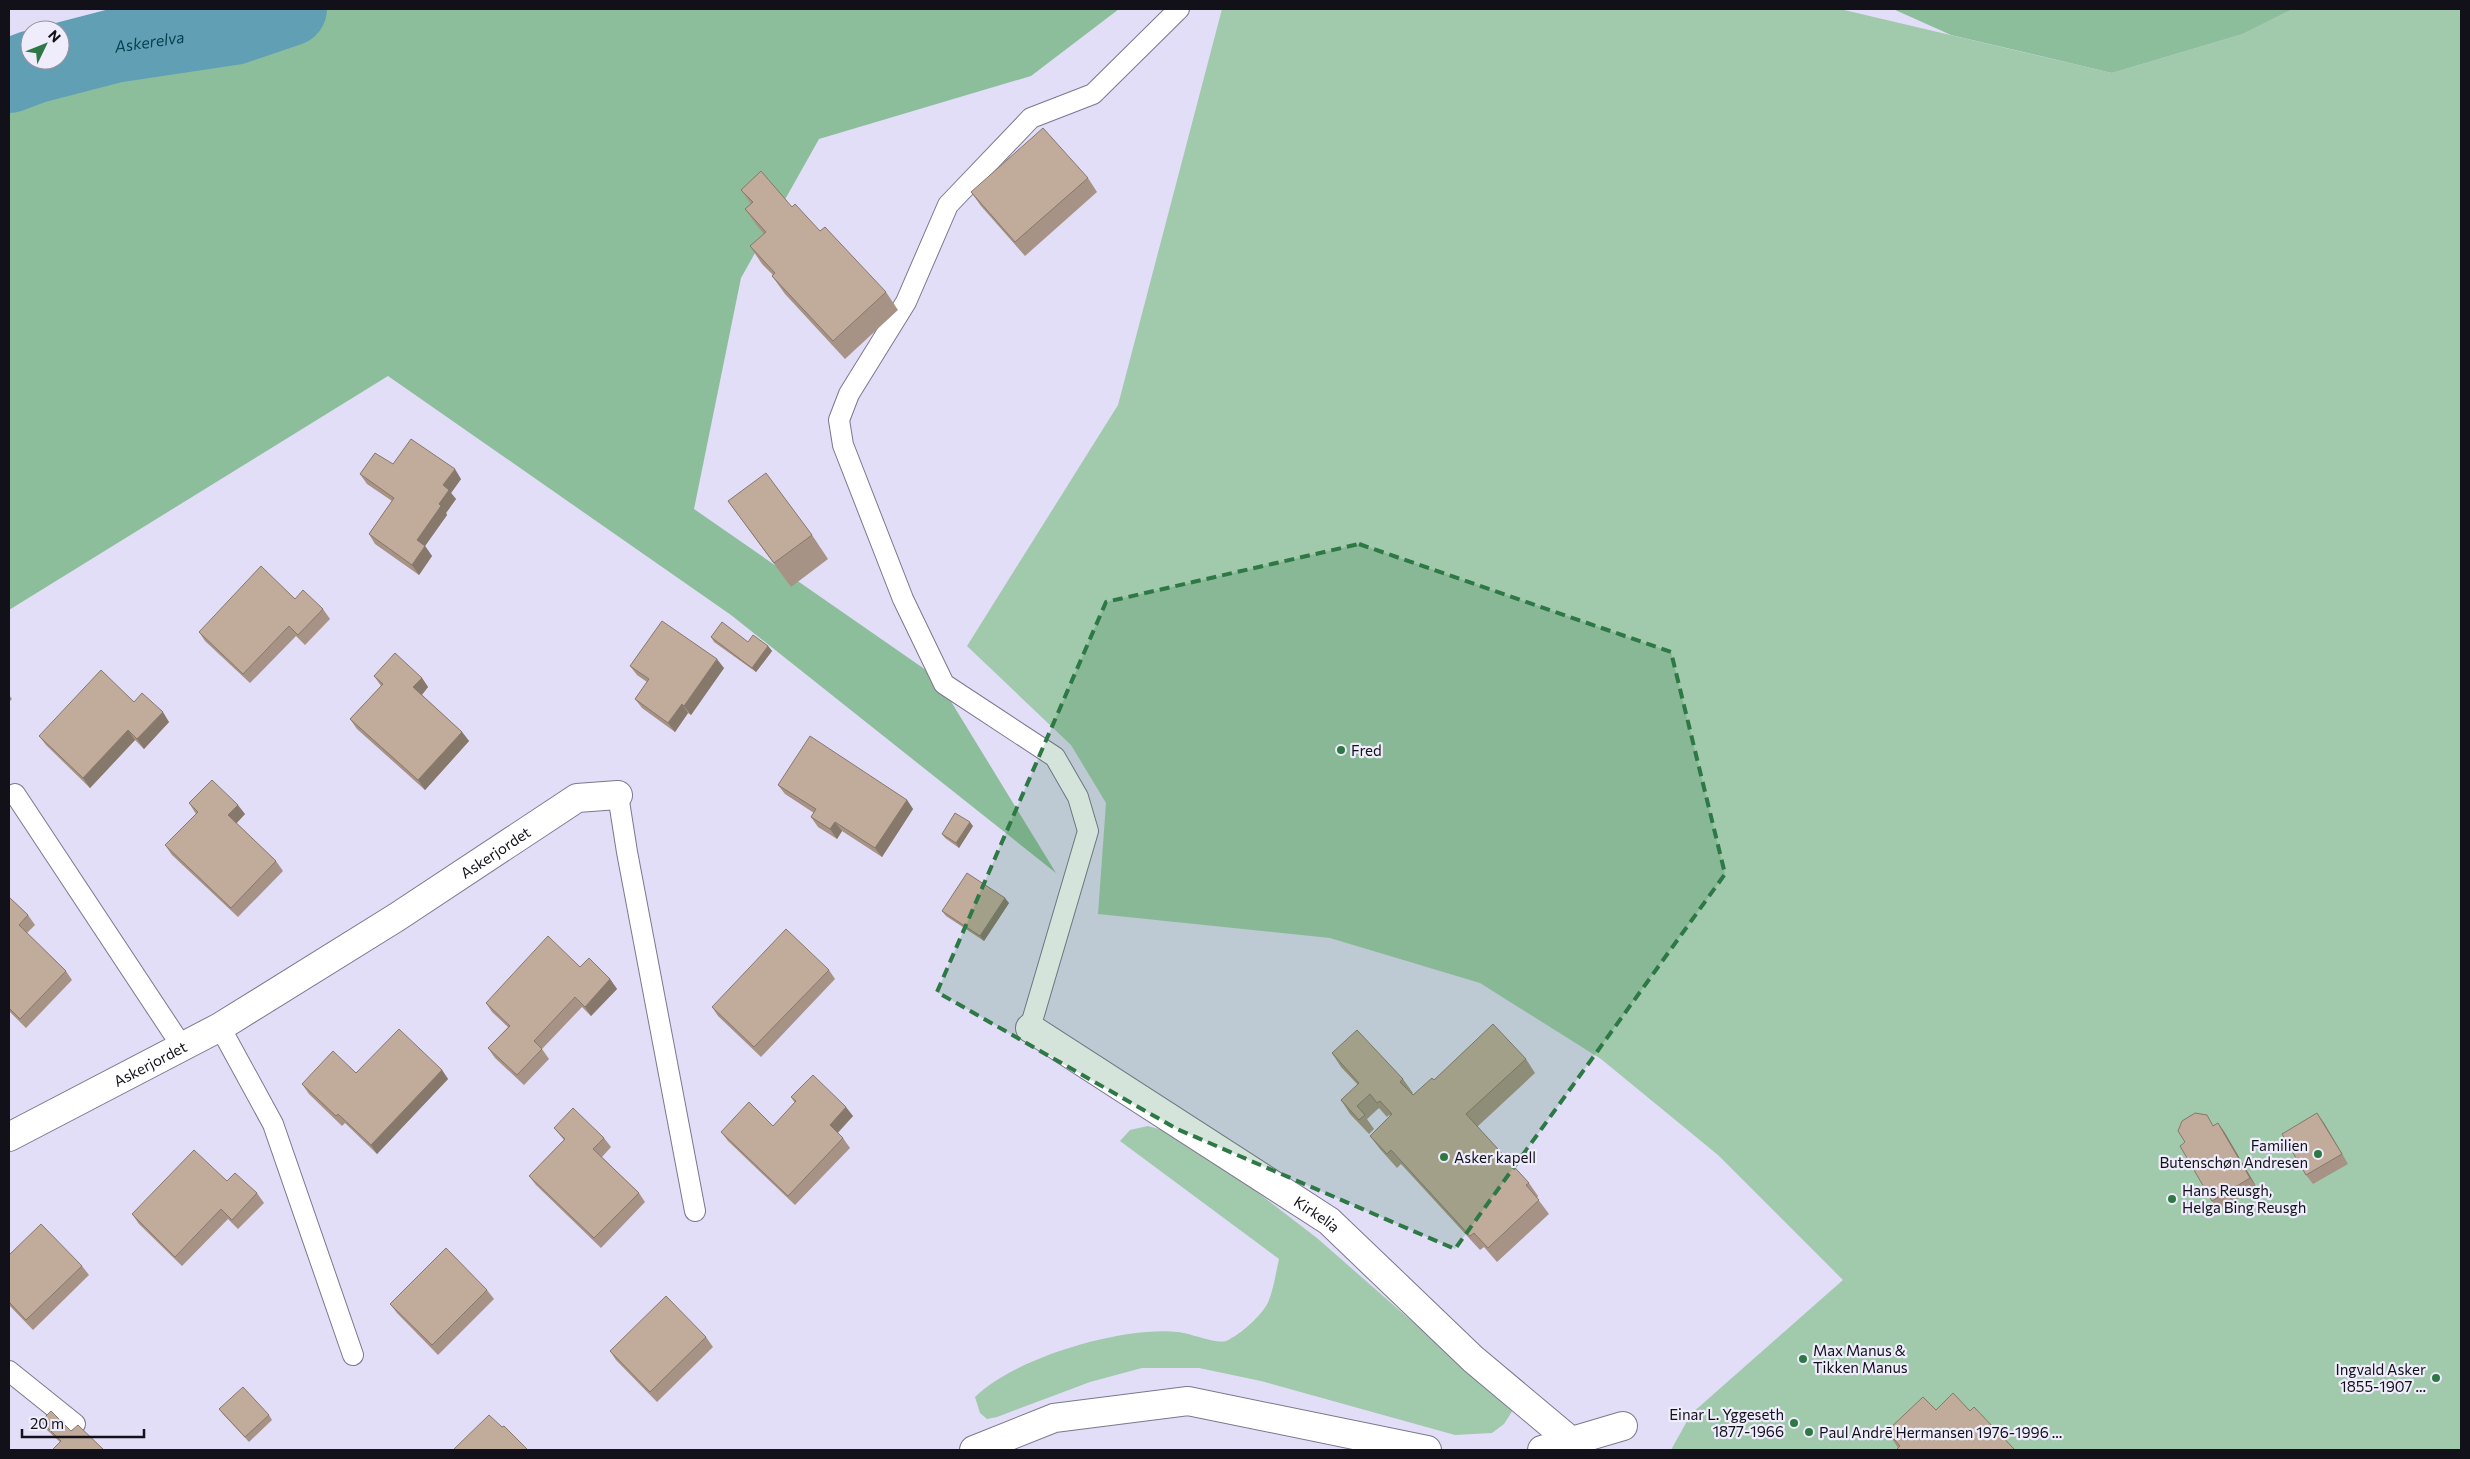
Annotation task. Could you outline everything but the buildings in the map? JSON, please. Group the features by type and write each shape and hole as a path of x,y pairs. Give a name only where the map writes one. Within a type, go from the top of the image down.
{"street":[{"name":"Askerjordet","path":"9,1137 182,1045 220,1027 397,918 577,798 618,795"},
{"name":"Kirkelia","path":"1030,1028 1329,1221 1473,1359 1575,1446"},
{"path":"974,1450 1054,1418 1188,1401 1426,1450"},
{"path":"1542,1450 1575,1446 1623,1426"}],"lane":[{"path":"1030,1028 1088,831 1078,797 1055,757 944,684 903,599 843,445 839,420 849,394 906,302 948,205 1031,118 1093,94 1179,9"},
{"path":"15,794 182,1045"},
{"name":"Askerjordet","path":"618,795 626,852 695,1211"},
{"path":"220,1027 272,1124 353,1355"},
{"path":"9,1371 75,1424"}],"highlighted area":[{"path":"1359,544 1671,652 1725,874 1455,1249 1177,1129 937,992 1106,602"}],"green space":[{"path":"121,9 1119,9 1031,76 819,139 741,278 694,509 936,677 1056,873 731,615 388,376 9,610 9,101 47,70 70,70 70,51"},
{"path":"1222,9 1840,9 2112,73 2243,34 2293,9 2461,9 2461,1450 1671,1450 1691,1414 1843,1280 1718,1155 1601,1059 1480,983 1330,938 1098,914 1106,803 1071,745 967,646 1118,405"},
{"path":"1893,9 2293,9 2243,34 2112,73 1951,35"},
{"path":"1148,1126 1173,1133 1209,1155 1317,1238 1513,1410 1504,1424 1492,1433 1455,1435 1261,1381 1199,1368 1142,1368 1090,1382 987,1419 980,1413 975,1397 993,1383 1015,1370 1042,1358 1099,1340 1155,1331 1178,1332 1222,1342 1238,1334 1251,1324 1266,1306 1272,1290 1279,1259 1120,1141 1130,1130"}],"waterway":[{"name":"Askerelva","path":"9,76 33,67 114,46 234,28 290,9"}],"place":[{"name":"Fred","path":"1341,750"},
{"name":"Familien Butenschøn Andresen","path":"2318,1154"},
{"name":"Asker kapell","path":"1444,1157"},
{"name":"Hans Reusgh, Helga Bing Reusgh","path":"2172,1199"},
{"name":"Max Manus & Tikken Manus","path":"1803,1359"},
{"name":"Ingvald Asker 1855-1907 ...","path":"2436,1378"},
{"name":"Einar L. Yggeseth 1877-1966","path":"1794,1423"},
{"name":"Paul Andrē Hermansen 1976-1996 ...","path":"1809,1432"}]}
